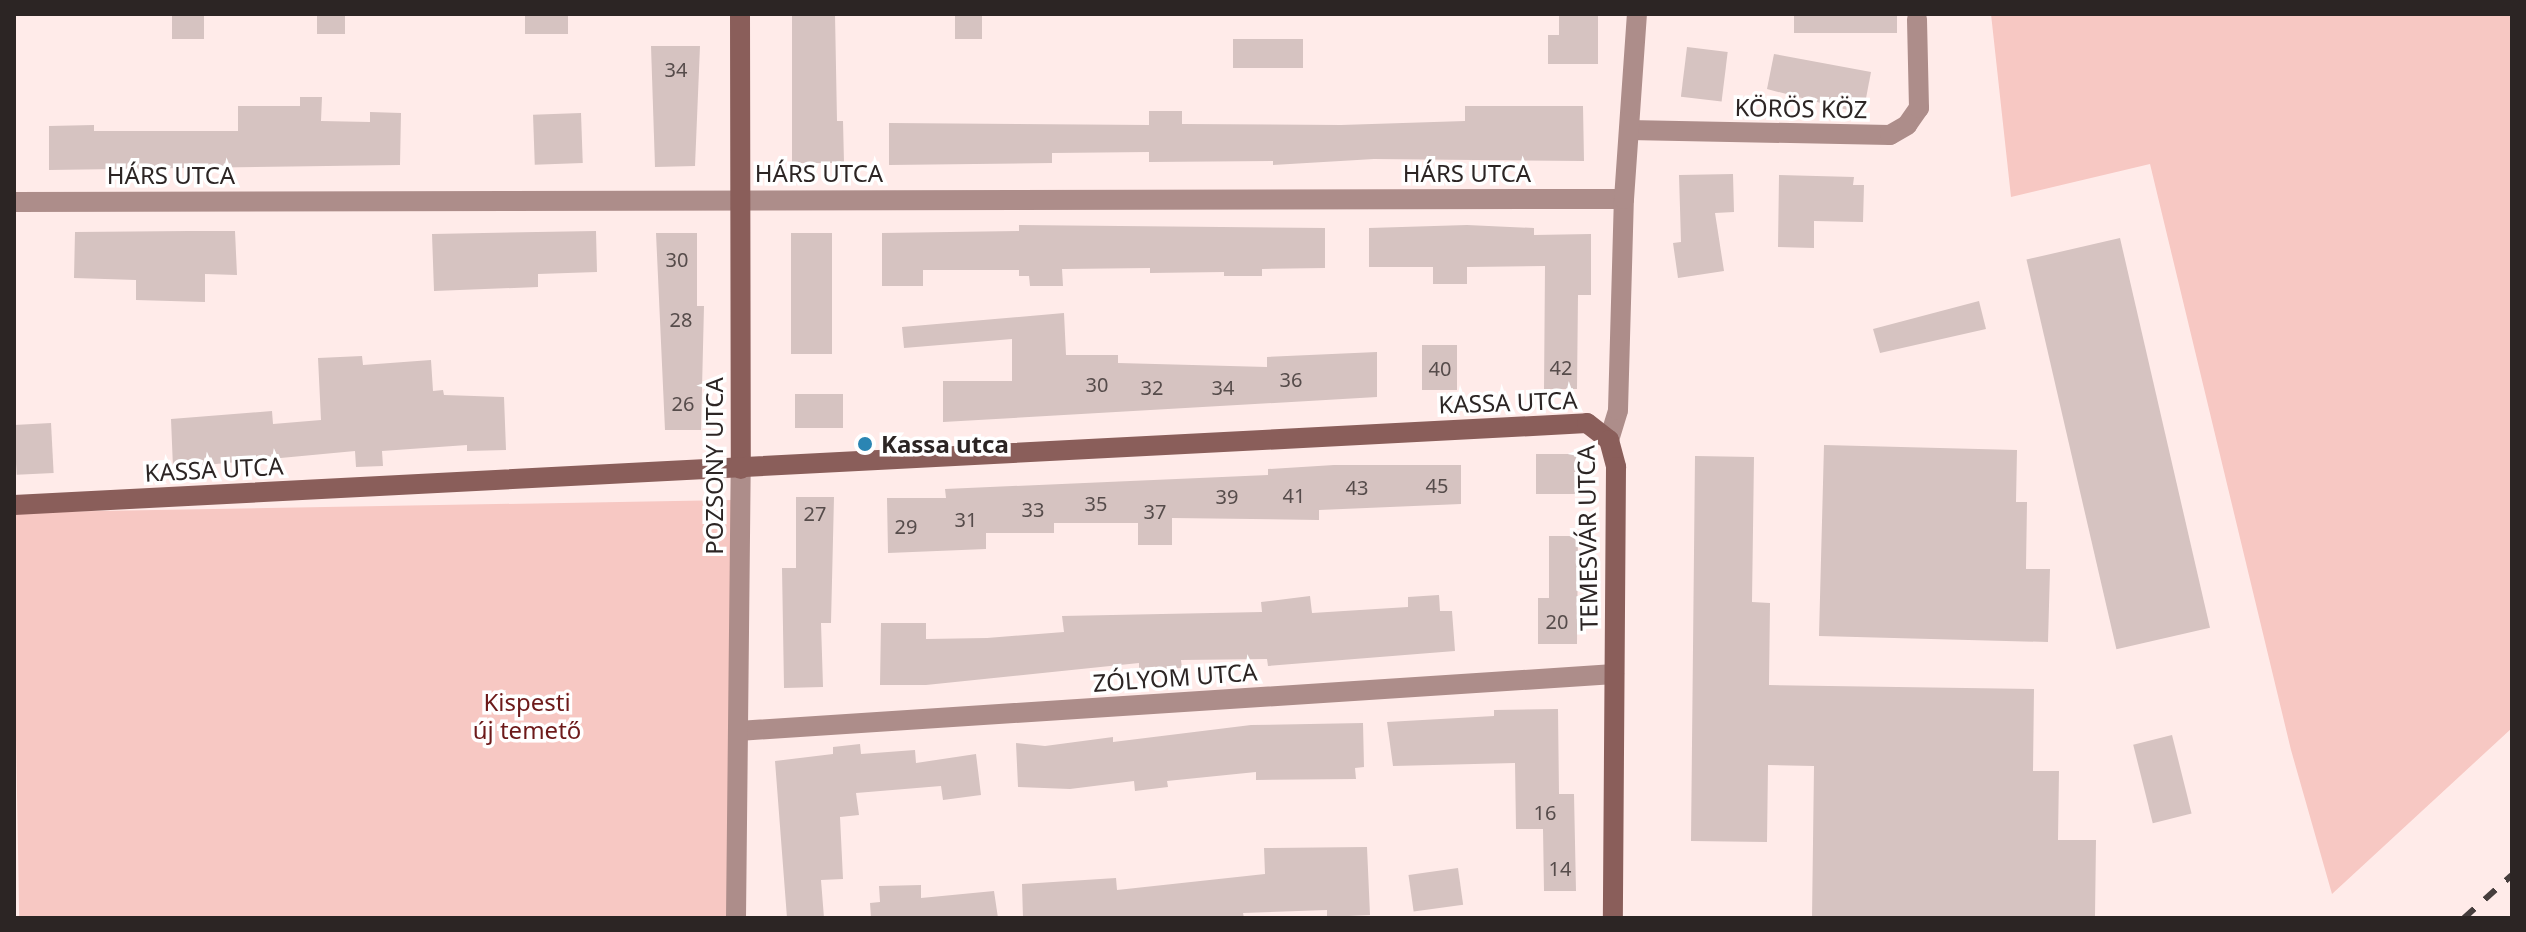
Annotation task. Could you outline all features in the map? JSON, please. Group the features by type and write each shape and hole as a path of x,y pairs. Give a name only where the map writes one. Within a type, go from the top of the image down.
{"street":[{"name":"POZSONY UTCA","path":"736,918 741,469 740,14"},
{"name":"TEMESVÁR UTCA","path":"1613,918 1616,467 1609,440 1618,410 1624,199 1637,14"},
{"name":"KÖRÖS KÖZ","path":"1629,130 1890,135 1912,119 1922,96 1917,19"},
{"name":"HÁRS UTCA","path":"14,202 1624,199"},
{"name":"KASSA UTCA","path":"14,505 1587,423 1609,440"},
{"name":"ZÓLYOM UTCA","path":"738,731 1614,674"}],"green space":[{"path":"1991,14 2512,14 2512,728 2332,894 2291,750 2150,164 2011,197"},
{"name":"Kispesti új temető","path":"731,500 738,918 19,918 14,513"}],"building":[{"path":"172,14 204,14 204,39 172,39"},
{"path":"317,14 345,14 345,34 317,34"},
{"path":"525,14 568,14 568,34 525,34"},
{"path":"792,14 835,14 837,121 843,121 844,163 792,163"},
{"path":"955,14 982,14 982,39 955,39"},
{"path":"1559,14 1598,14 1598,64 1548,64 1548,35 1559,35"},
{"path":"1794,14 1897,14 1897,33 1794,33"},
{"path":"1233,39 1303,39 1303,68 1233,68"},
{"path":"651,46 700,46 695,166 655,167"},
{"path":"1687,47 1728,52 1722,102 1681,97"},
{"path":"1774,54 1871,72 1863,114 1767,89"},
{"path":"300,97 322,97 321,121 370,122 370,112 401,113 400,165 49,170 49,126 94,125 94,131 238,131 238,106 300,106"},
{"path":"1465,106 1583,106 1584,161 1374,159 1273,165 1273,161 1149,162 1149,152 1052,153 1052,163 889,165 889,123 1149,125 1149,111 1182,111 1182,124 1341,125 1465,121"},
{"path":"581,113 583,163 535,165 533,115"},
{"path":"1733,174 1734,212 1715,213 1724,271 1678,278 1673,243 1681,242 1679,175"},
{"path":"1779,175 1854,177 1853,185 1864,185 1863,222 1814,221 1814,248 1778,247"},
{"path":"1019,225 1325,228 1325,268 1262,269 1262,276 1224,276 1224,272 1150,273 1150,268 1062,269 1063,286 1030,286 1029,276 1019,276 1019,270 923,270 923,286 882,286 882,233 1019,231"},
{"path":"1467,225 1534,228 1534,235 1591,234 1591,295 1578,295 1577,389 1544,389 1545,266 1467,267 1467,284 1433,284 1433,267 1369,267 1369,228"},
{"path":"235,231 237,275 205,274 205,302 136,300 136,280 74,278 75,232"},
{"path":"596,231 597,272 538,274 538,287 434,291 432,234"},
{"path":"656,233 697,233 697,306 704,306 701,430 665,430"},
{"path":"791,233 832,233 832,354 791,354"},
{"path":"2120,238 2210,628 2116,649 2026,260"},
{"path":"1979,301 1986,329 1880,353 1873,329"},
{"path":"1064,313 1066,355 1118,355 1118,363 1267,367 1267,357 1377,352 1377,397 943,422 943,381 1012,381 1012,339 904,348 902,327"},
{"path":"1422,345 1457,345 1457,390 1422,390"},
{"path":"362,356 363,365 431,360 433,391 443,390 444,395 504,397 506,450 467,451 467,445 382,451 383,466 356,467 355,451 173,468 171,419 272,411 273,424 321,420 318,358"},
{"path":"795,394 843,394 843,428 795,428"},
{"path":"51,423 54,473 17,475 14,425"},
{"path":"1824,445 2017,450 2016,502 2027,502 2026,569 2050,569 2048,642 1819,636"},
{"path":"1536,454 1578,454 1578,494 1536,494"},
{"path":"1695,456 1754,457 1752,602 1770,603 1769,685 2034,689 2033,771 2059,771 2058,840 2096,840 2095,916 1812,918 1814,766 1768,765 1767,842 1691,841"},
{"path":"1334,465 1461,465 1461,504 1319,510 1319,520 1172,518 1172,545 1138,545 1138,523 1054,523 1054,533 986,533 986,549 888,553 887,498 946,498 945,489 1268,475 1268,469"},
{"path":"796,497 834,497 831,623 821,623 823,687 784,688 782,568 796,568"},
{"path":"1549,536 1578,536 1577,644 1538,644 1538,598 1549,598"},
{"path":"1439,595 1440,611 1452,611 1455,651 1268,666 1267,659 1181,660 1182,668 1139,670 1139,663 926,685 880,685 881,623 926,623 926,639 987,638 1064,632 1062,616 1262,612 1261,602 1310,596 1312,613 1408,607 1408,597"},
{"path":"1558,709 1559,794 1574,794 1576,891 1544,891 1543,829 1516,829 1515,763 1393,766 1387,722 1494,716 1494,710"},
{"path":"1363,723 1364,767 1355,768 1356,779 1256,780 1256,772 1167,781 1168,787 1135,791 1134,781 1070,789 1018,787 1016,743 1045,746 1113,737 1113,742 1251,725"},
{"path":"2172,735 2192,814 2153,823 2133,745"},
{"path":"860,744 861,754 915,750 916,763 976,754 981,795 943,800 941,786 856,793 859,815 840,817 843,879 821,880 824,918 787,918 775,761 833,754 833,747"},
{"path":"1367,847 1370,915 1327,917 1327,910 1243,913 1244,918 1023,918 1022,884 1116,878 1117,890 1265,874 1264,848"},
{"path":"1458,868 1463,905 1414,912 1408,875"},
{"path":"921,885 921,898 994,891 998,918 871,918 870,903 880,902 879,886"}],"railway":[{"path":"2464,918 2512,875"}],"place":[{"name":"Kassa utca","path":"865,444"}]}
